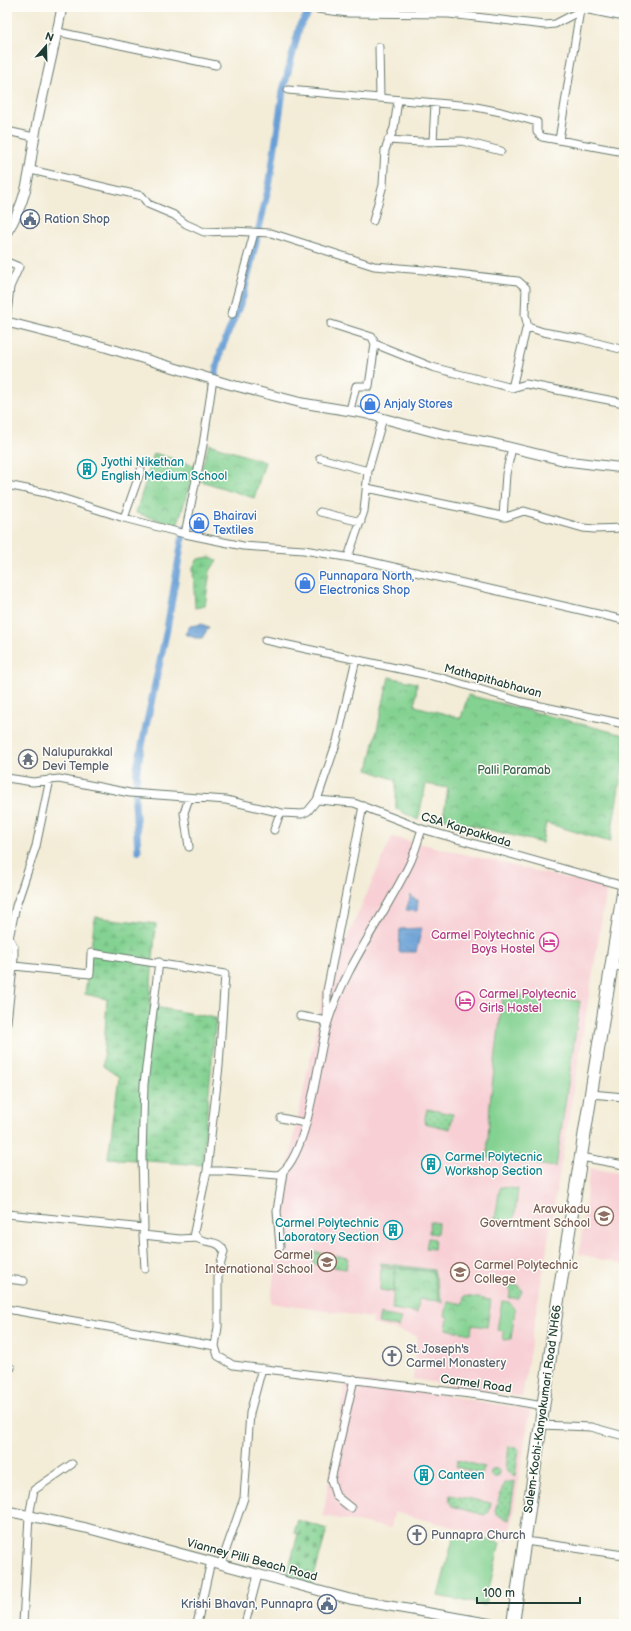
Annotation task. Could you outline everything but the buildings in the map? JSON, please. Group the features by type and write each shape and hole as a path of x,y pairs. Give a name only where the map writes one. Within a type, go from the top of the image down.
{"highway":[{"name":"Salem-Kochi-Kanyakumari Road NH66","path":"513,1624 526,1541 532,1482 558,1300 591,1094 618,967 624,887"}],"street":[{"path":"7,232 31,170 34,137 58,32 62,7"},
{"path":"302,7 348,13 449,14 545,25 555,24 580,10 590,9 624,17"},
{"path":"559,140 580,10"},
{"path":"58,32 216,65"},
{"path":"379,48 380,98"},
{"path":"290,90 472,106 537,122 539,135 624,152"},
{"path":"373,221 382,185 383,159 388,140 394,128 398,100"},
{"path":"433,142 435,103"},
{"path":"7,131 34,137"},
{"path":"388,140 433,142 462,141 501,151"},
{"path":"31,170 142,196 148,204 174,215 186,224 204,232 231,231 271,233 374,266 424,270 518,281 526,288 527,293 525,316 526,325 512,388"},
{"path":"232,314 258,233"},
{"path":"7,262 19,267 10,287 7,314"},
{"path":"7,322 105,346 215,380 302,403 350,410 442,434 512,448 566,461 624,468"},
{"path":"331,324 372,337 375,344 369,386 356,386 350,410"},
{"path":"526,325 543,332 582,339 624,350"},
{"path":"375,344 432,367 512,388 526,384 624,403"},
{"path":"183,534 203,444 215,380"},
{"path":"348,557 364,511 368,471 383,418"},
{"path":"503,516 506,474 512,448"},
{"path":"320,458 368,471"},
{"path":"124,518 141,470"},
{"path":"7,485 46,493 124,518 183,534 244,546 304,550 348,557 500,590 624,620"},
{"path":"367,488 506,517 524,511 583,528 624,528"},
{"path":"320,512 361,522"},
{"name":"Mathapithabhavan","path":"265,640 442,678 522,702 624,724"},
{"path":"7,778 33,782 59,779 130,793 226,800 280,813 302,814 308,812 317,800 337,741 356,659"},
{"path":"7,1022 14,966 14,947 9,938 16,906 36,846 50,780"},
{"path":"189,798 184,813 189,847"},
{"name":"CSA Kappakkada","path":"317,800 354,803 422,829 624,887"},
{"path":"280,1247 277,1211 283,1172 292,1158 305,1123 318,1076 327,1025 327,991 363,806"},
{"path":"274,830 280,813"},
{"path":"327,1025 355,959 411,862 422,829"},
{"path":"14,966 90,974 91,953 159,962 225,974 219,1066 207,1172 194,1232 197,1238"},
{"path":"145,1269 142,1157 144,1084 159,962"},
{"path":"300,1016 322,1020 327,1025"},
{"path":"591,1094 624,1097"},
{"path":"281,1118 305,1123"},
{"path":"581,1157 624,1165"},
{"path":"207,1172 224,1171 272,1175 278,1175 283,1172"},
{"path":"7,1214 144,1232 180,1239 197,1238 221,1245 224,1252 218,1273 218,1326 215,1346 7,1309"},
{"path":"7,1279 24,1280"},
{"name":"Carmel Road","path":"215,1346 218,1356 222,1360 233,1365 486,1396 543,1406"},
{"path":"221,1564 244,1498 250,1413 262,1368"},
{"path":"351,1508 336,1496 331,1480 354,1379"},
{"path":"540,1425 591,1427 624,1436"},
{"path":"23,1624 29,1516 34,1490 72,1464"},
{"name":"Vianney Pilli Beach Road","path":"7,1511 86,1528 350,1599 492,1624"},
{"path":"526,1541 624,1555"},
{"path":"197,1624 211,1561"},
{"path":"245,1624 258,1575"}],"shaded area":[{"path":"392,837 607,888 522,1397 413,1379 417,1336 372,1324 373,1318 271,1303 281,1201 324,990"},
{"name":"Aravukadu Governtment School","path":"590,1168 624,1174 624,1265 579,1254"},
{"path":"346,1378 530,1410 509,1541 394,1512 391,1528 323,1516"}],"green space":[{"path":"209,444 265,462 254,498 198,480"},
{"path":"154,453 196,466 177,526 136,513"},
{"path":"210,557 217,560 210,571 205,606 195,608 193,567 198,559"},
{"name":"Palli Paramab","path":"389,677 417,683 415,706 461,718 468,695 624,735 624,757 610,842 546,823 542,843 443,818 448,788 426,784 418,820 396,809 396,780 368,770"},
{"path":"95,917 156,924 149,1006 216,1018 202,1165 108,1158 119,1077 103,1066 107,999 85,994"},
{"path":"503,994 580,1001 556,1167 487,1158 490,1103"},
{"path":"427,1109 453,1114 450,1129 424,1123"},
{"path":"500,1187 518,1189 514,1221 495,1219"},
{"path":"430,1221 438,1223 437,1234 429,1233"},
{"path":"428,1238 435,1239 434,1249 426,1248"},
{"path":"315,1252 348,1258 346,1269 313,1264"},
{"path":"381,1263 434,1270 442,1302 439,1301 435,1282 420,1280 419,1270 381,1266"},
{"path":"381,1268 395,1269 393,1292 380,1290"},
{"path":"396,1268 433,1272 439,1301 419,1299 417,1313 392,1309"},
{"path":"511,1285 518,1285 522,1291 519,1298 509,1298 511,1291 509,1289"},
{"path":"464,1296 491,1300 487,1327 472,1325 471,1334 446,1329 448,1317 445,1316 448,1301 463,1304"},
{"path":"502,1301 509,1302 515,1310 511,1339 503,1340 504,1331 497,1330"},
{"path":"380,1314 401,1318 399,1327 378,1323"},
{"path":"509,1446 519,1449 515,1476 507,1472 506,1468"},
{"path":"458,1460 484,1467 482,1474 456,1467"},
{"path":"495,1468 500,1473 495,1478 490,1473"},
{"path":"515,1481 509,1520 497,1515 495,1510 504,1483"},
{"path":"450,1495 491,1503 489,1512 484,1515 452,1506 449,1501"},
{"path":"298,1520 327,1529 312,1584 286,1578 298,1534 294,1533"},
{"path":"455,1532 500,1543 485,1605 438,1596"}],"water":[{"path":"202,624 209,627 202,638 195,638 185,634 190,626"},
{"path":"411,895 414,899 418,900 417,911 406,910"},
{"path":"422,928 416,952 399,952 400,929"}],"waterway":[{"path":"213,385 221,350 243,297 270,181 283,91 300,25 307,16 308,7"},
{"path":"138,851 135,802 137,768 167,629 184,528"}],"place":[{"name":"Ration Shop","path":"30,219"},
{"name":"Anjaly Stores","path":"370,404"},
{"name":"Jyothi Nikethan English Medium School","path":"87,469"},
{"name":"Bhairavi Textiles","path":"199,523"},
{"name":"Punnapara North, Electronics Shop","path":"305,583"},
{"name":"Nalupurakkal Devi Temple","path":"28,759"},
{"name":"Carmel Polytechnic Boys Hostel","path":"549,942"},
{"name":"Carmel Polytecnic Girls Hostel","path":"465,1001"},
{"name":"Carmel Polytecnic Workshop Section","path":"431,1164"},
{"name":"Aravukadu Governtment School","path":"604,1216"},
{"name":"Carmel Polytechnic Laboratory Section","path":"393,1230"},
{"name":"Carmel International School","path":"327,1262"},
{"name":"Carmel Polytechnic College","path":"460,1272"},
{"name":"St. Joseph's Carmel Monastery","path":"392,1356"},
{"name":"Canteen","path":"424,1475"},
{"name":"Punnapra Church","path":"417,1535"},
{"name":"Krishi Bhavan, Punnapra","path":"327,1604"}]}
